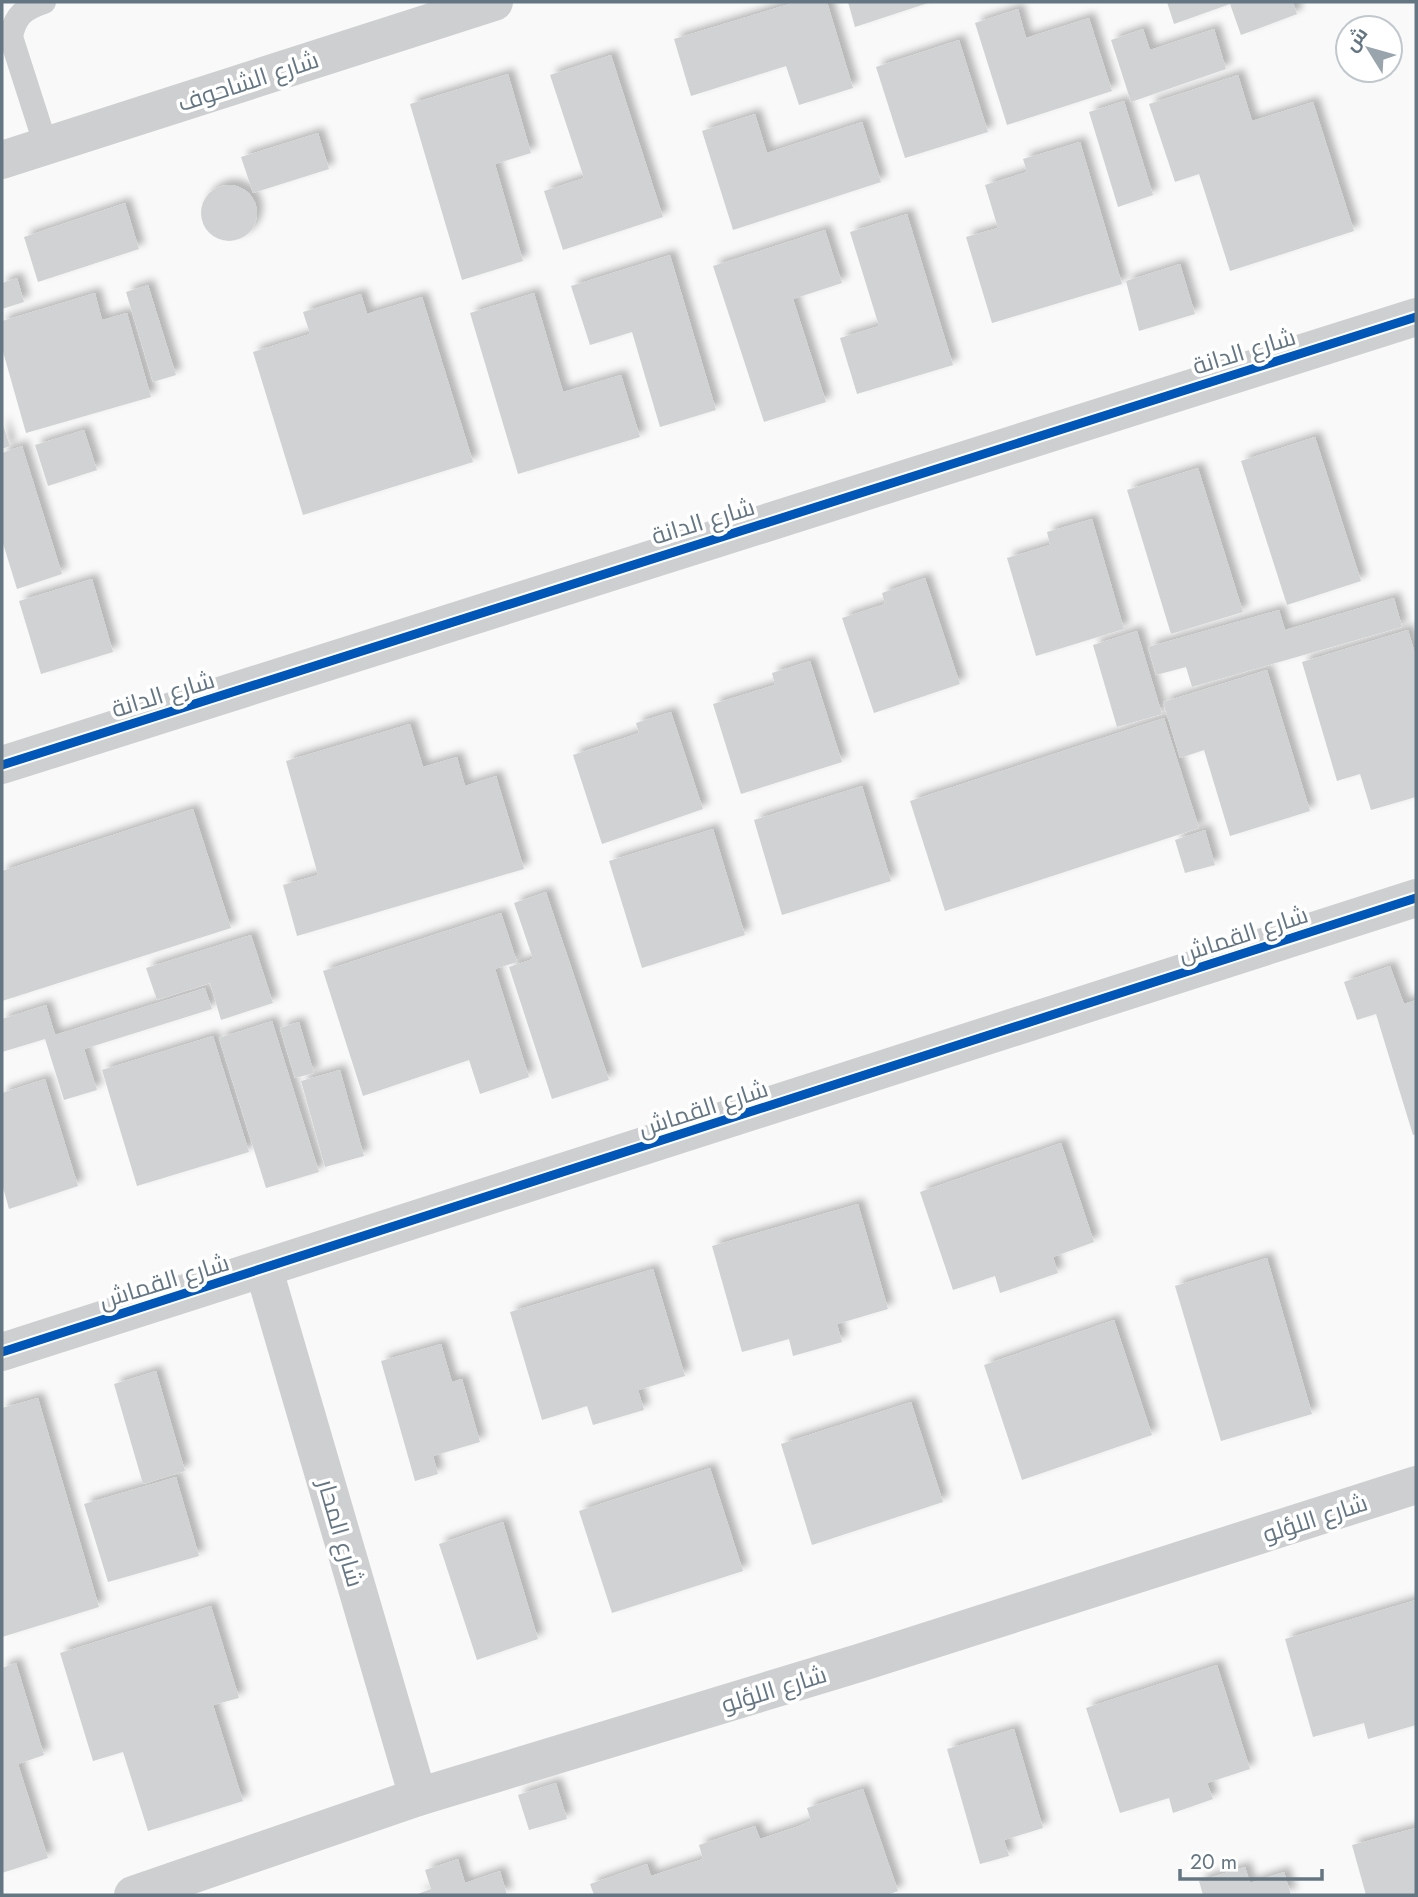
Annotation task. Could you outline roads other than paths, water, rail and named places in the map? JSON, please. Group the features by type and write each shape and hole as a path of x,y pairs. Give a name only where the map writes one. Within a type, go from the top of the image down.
{"street":[{"name":"شارع الشاحوف","path":"2,160 494,2"},
{"name":"شارع الدانة","path":"2,765 1416,317"},
{"name":"شارع القماش","path":"2,1352 1416,898"},
{"name":"شارع المحار","path":"264,1270 418,1797"},
{"name":"شارع اللؤلو","path":"133,1895 418,1797 859,1663 1416,1485"}],"lane":[{"path":"44,2 22,11 14,22 11,37 46,146"}]}
